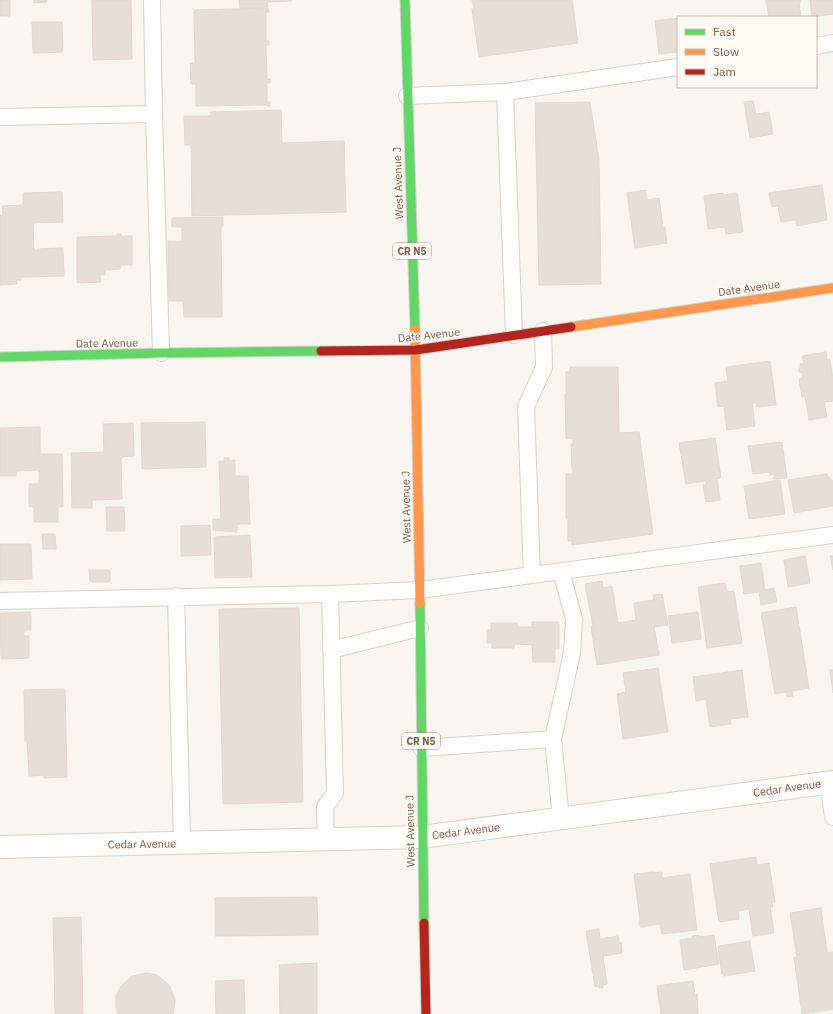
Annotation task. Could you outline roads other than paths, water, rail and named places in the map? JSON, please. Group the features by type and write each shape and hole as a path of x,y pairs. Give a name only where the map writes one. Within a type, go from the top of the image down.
{"main road":[{"name":"West Avenue J","path":"405,0 416,350 422,837 426,1014"},
{"name":"Date Avenue","path":"0,357 416,350 833,288"}],"street":[{"name":"Cedar Avenue","path":"0,847 422,837 830,782"}],"lane":[{"path":"152,0 154,114 162,354"},
{"path":"817,46 833,43"},
{"path":"407,96 505,92 677,67"},
{"path":"505,92 514,336"},
{"path":"0,117 154,114"},
{"path":"532,575 526,407 544,367 543,331"},
{"path":"0,601 176,596 330,594 420,590 833,535"},
{"path":"561,571 574,619 572,653 553,739 561,818"},
{"path":"326,840 325,807 335,793 330,594"},
{"path":"176,596 182,843"},
{"path":"331,650 420,628"},
{"path":"421,748 553,739"},
{"path":"830,782 833,817"}]}
